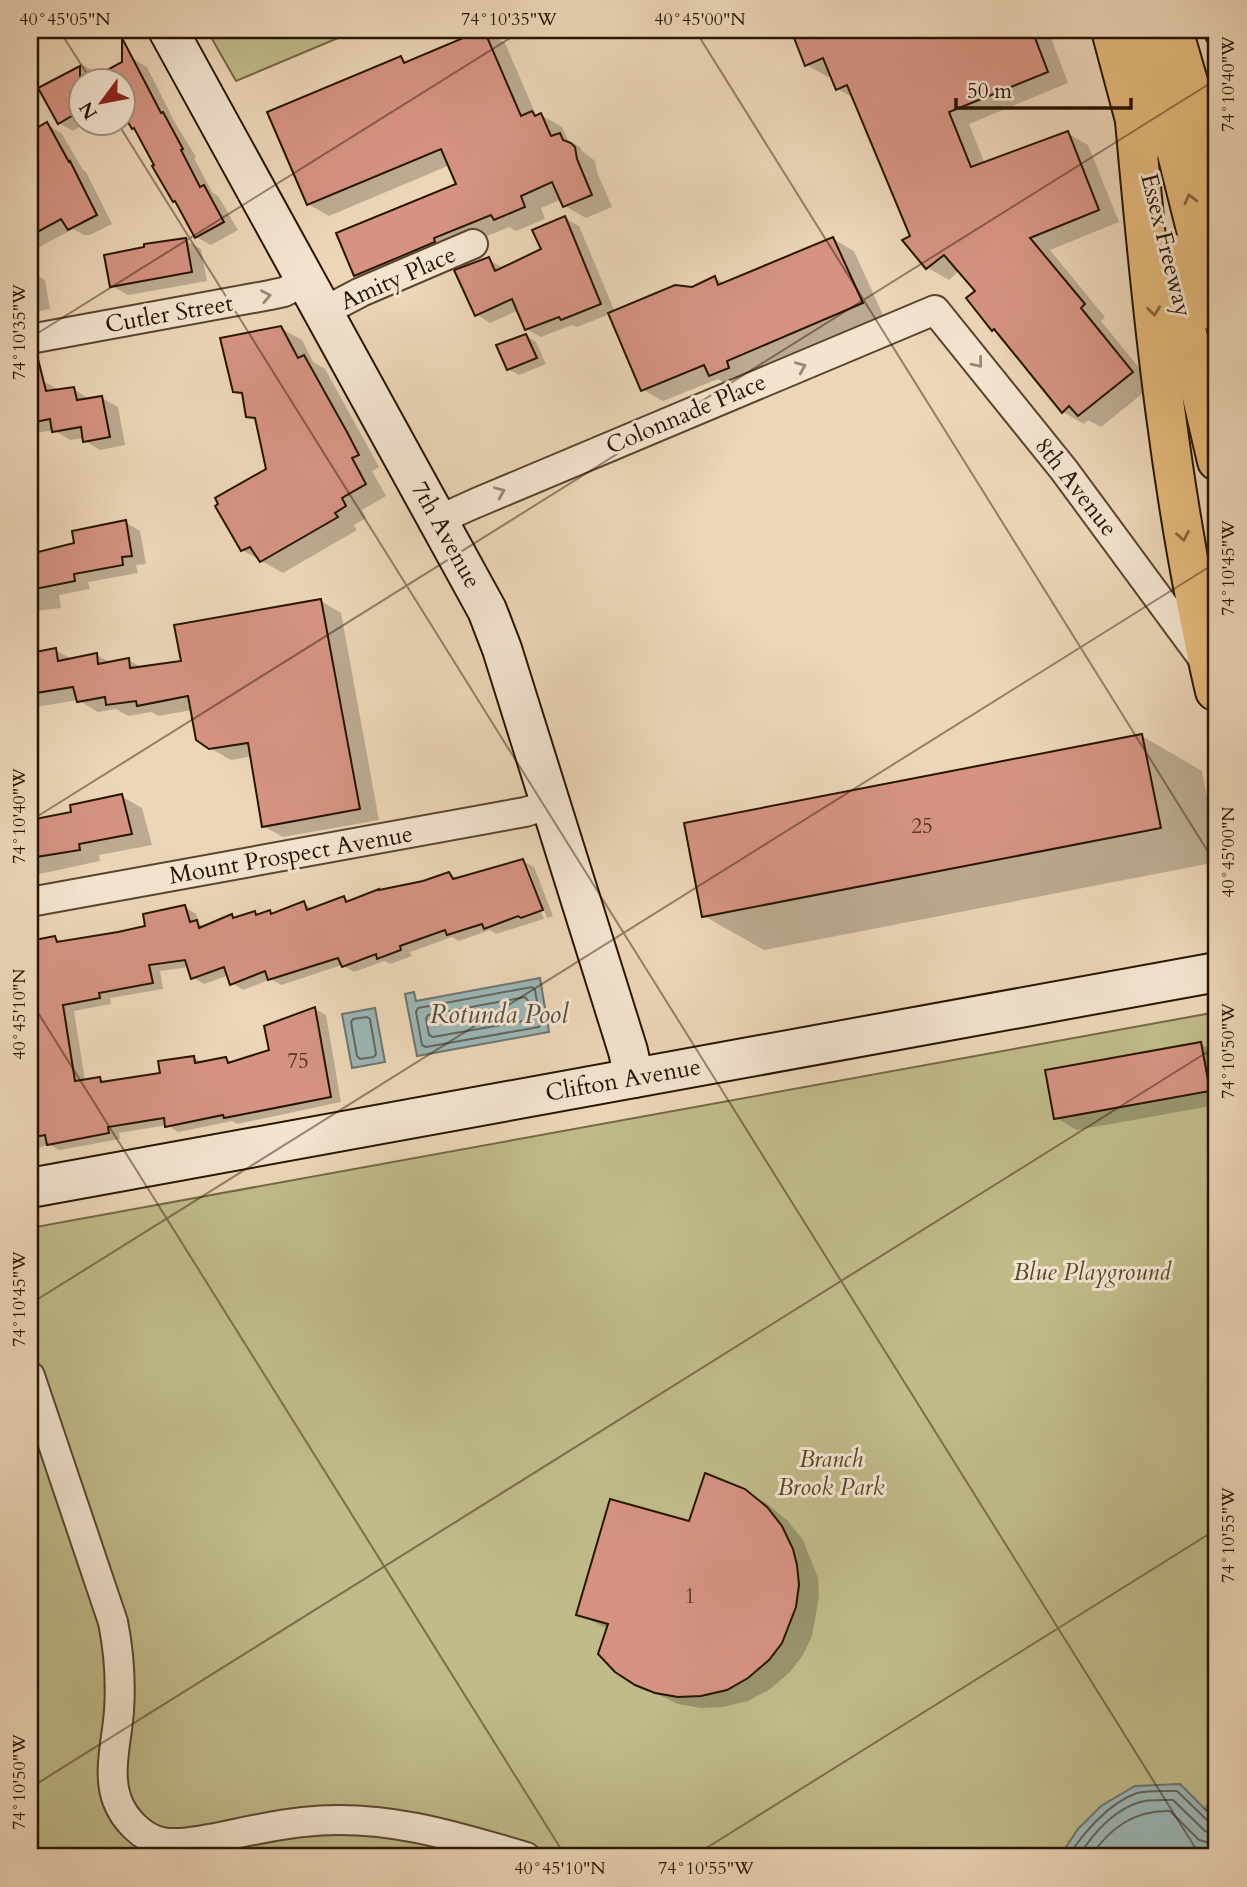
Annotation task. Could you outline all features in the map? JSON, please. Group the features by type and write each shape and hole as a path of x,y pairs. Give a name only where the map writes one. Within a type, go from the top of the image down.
{"highway":[{"name":"Essex Freeway","path":"1111,30 1217,461"},
{"name":"Essex Freeway","path":"1146,30 1217,313"},
{"path":"1173,30 1217,181"},
{"path":"1135,121 1147,257 1175,484 1186,556 1214,687"}],"main road":[{"name":"7th Avenue","path":"168,30 487,610 552,804 634,1078"},
{"name":"Clifton Avenue","path":"30,1188 1217,972"}],"street":[{"name":"Amity Place","path":"315,297 361,292 473,244"},
{"name":"Cutler Street","path":"30,339 284,292 315,297"},
{"name":"8th Avenue","path":"935,310 1072,480 1214,687"},
{"name":"Colonnade Place","path":"438,520 935,310"},
{"name":"Mount Prospect Avenue","path":"30,902 525,812 552,804"},
{"path":"30,1376 113,1622 120,1690 112,1778 118,1804 131,1822 155,1840 177,1843 304,1822 344,1820 386,1823 450,1834 526,1857"}],"green space":[{"path":"207,30 357,30 236,81"},
{"name":"Branch Brook Park","path":"1217,1012 1217,1857 30,1857 30,1228"}],"water":[{"name":"Rotunda Pool","path":"540,978 549,1032 417,1056 405,994 414,992 416,1001"},
{"path":"375,1008 385,1062 352,1068 342,1014"},
{"path":"1180,1784 1217,1821 1217,1857 1048,1857 1062,1853 1078,1829 1101,1806 1135,1786"}],"building":[{"path":"482,30 521,116 532,111 535,116 541,113 551,136 560,133 563,140 575,147 577,159 592,195 563,207 552,182 521,196 525,207 494,220 491,215 434,238 435,242 354,276 336,233 456,184 441,149 307,205 267,112 401,56 404,63"},
{"path":"791,30 915,30 917,36 931,30 1032,30 1048,72 949,112 971,167 1068,131 1099,210 1030,238 1085,304 1081,308 1133,372 1078,416 1069,406 1062,413 966,298 975,291 944,255 926,269 902,240 910,236 847,85 836,90 823,58 805,66"},
{"path":"122,38 183,149 181,150 200,187 204,185 224,222 195,238 152,166 154,165 136,132 136,66 115,66 122,62"},
{"path":"66,73 66,119 58,124 38,88"},
{"path":"47,122 97,215 68,230 61,219 30,236 30,132"},
{"path":"565,216 601,304 561,320 559,317 525,330 512,299 475,316 454,270 489,257 495,271 541,249 532,230"},
{"path":"833,237 863,303 727,361 729,368 709,376 704,365 641,391 608,313 675,285 692,287 715,276 718,285"},
{"path":"186,238 192,272 110,287 104,255 144,247 144,244"},
{"path":"281,326 298,358 304,355 347,432 359,455 352,458 366,484 342,498 346,506 335,513 338,517 260,562 250,547 241,551 215,506 218,504 215,498 266,469 255,418 246,417 242,393 233,392 220,338"},
{"path":"526,334 537,358 507,370 496,345"},
{"path":"30,355 37,355 46,391 74,387 77,400 102,396 110,437 83,442 81,427 52,432 50,419 30,423"},
{"path":"126,520 132,556 122,557 123,565 74,574 75,581 30,590 30,554 74,543 72,531"},
{"path":"321,599 360,809 262,827 248,743 209,749 196,740 188,696 137,706 136,701 106,705 105,697 77,702 73,687 30,694 30,653 56,648 58,661 97,653 98,664 129,658 130,668 181,661 174,625"},
{"path":"1142,734 1161,828 702,917 684,823"},
{"path":"122,794 132,834 79,844 80,850 30,858 30,820 71,812 70,805"},
{"path":"523,859 543,910 521,918 518,916 484,929 482,924 447,935 445,930 400,946 401,950 377,959 376,954 342,967 338,958 268,980 265,971 230,985 224,967 191,979 185,960 149,965 153,983 99,993 100,998 63,1005 75,1081 100,1077 101,1082 160,1073 158,1061 194,1056 195,1063 226,1057 228,1063 269,1050 264,1026 315,1007 331,1097 165,1127 164,1118 108,1127 109,1133 47,1145 45,1135 30,1138 30,1100 38,1098 30,1053 30,941 55,936 57,942 145,926 143,914 185,905 190,922 197,920 199,928 232,914 233,918 255,911 256,915 270,910 271,914 304,901 307,910 344,896 346,902 379,889 423,881 449,872 453,879"},
{"path":"1201,1042 1210,1091 1054,1119 1045,1070"},
{"path":"705,1473 745,1489 767,1507 782,1526 793,1549 799,1585 796,1607 782,1643 769,1660 748,1678 727,1690 701,1696 678,1697 655,1693 635,1685 615,1672 598,1654 608,1624 576,1615 610,1499 689,1521"}],"railway":[{"path":"1205,30 1217,71"}],"park label":[{"name":"Blue Playground","path":"1092,1272"}]}
